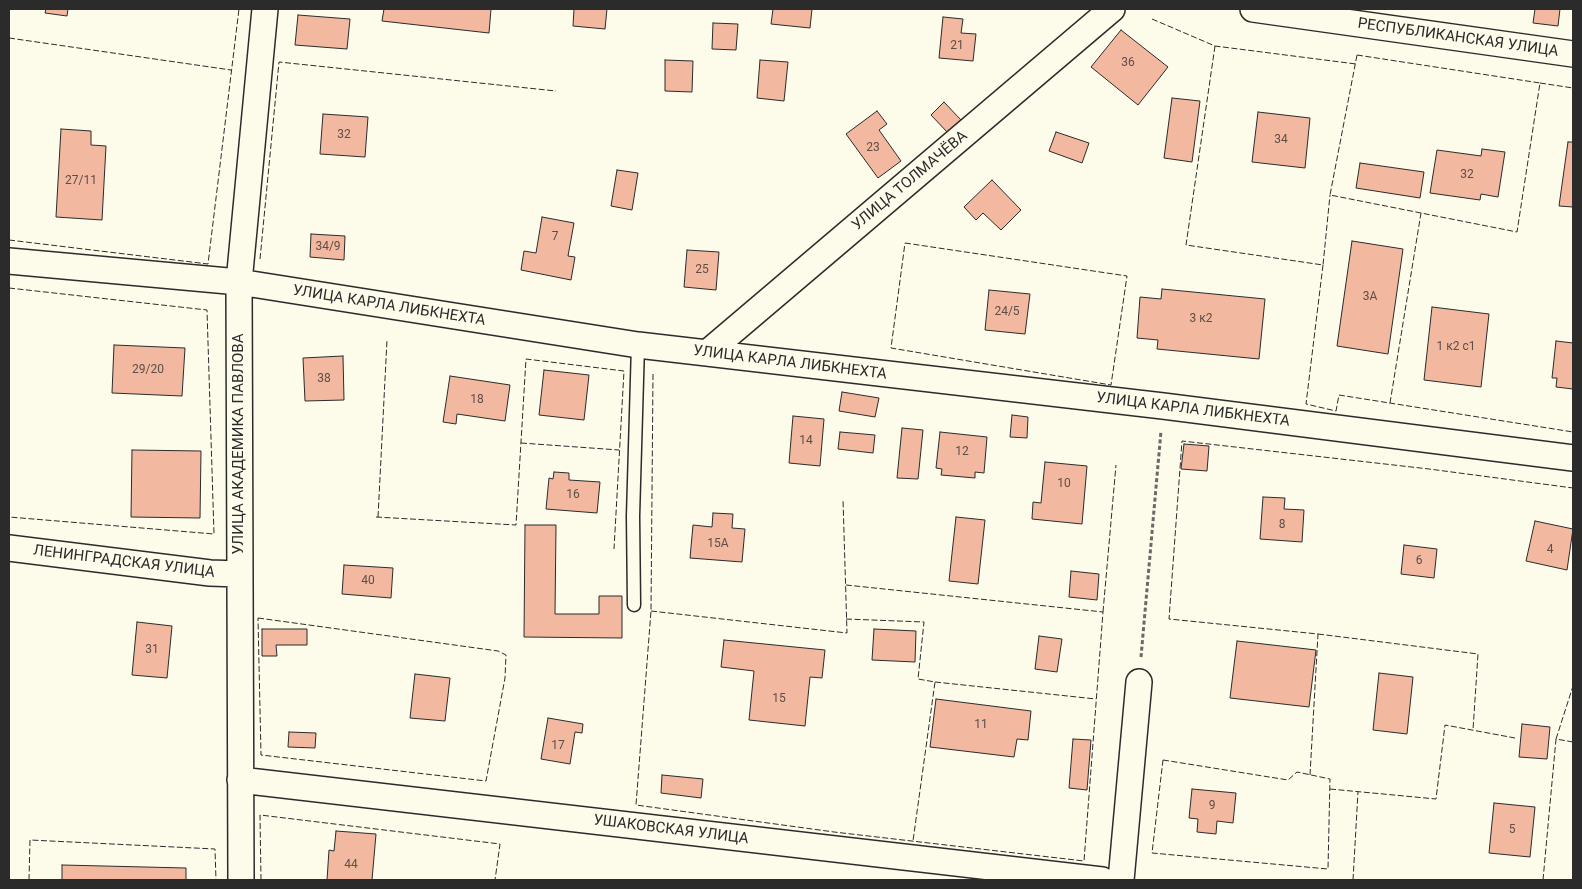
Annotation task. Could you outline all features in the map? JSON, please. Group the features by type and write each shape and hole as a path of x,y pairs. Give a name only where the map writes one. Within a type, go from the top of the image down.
{"street":[{"name":"УЛИЦА АКАДЕМИКА ПАВЛОВА","path":"242,880 239,282 265,9"},
{"name":"УЛИЦА ТОЛМАЧЁВА","path":"707,353 1112,9"},
{"name":"РЕСПУБЛИКАНСКАЯ УЛИЦА","path":"1254,9 1573,54"},
{"name":"УЛИЦА КАРЛА ЛИБКНЕХТА","path":"9,260 239,282 638,345 1163,406 1573,458"},
{"name":"ЛЕНИНГРАДСКАЯ УЛИЦА","path":"9,548 210,573 239,574"},
{"path":"1122,880 1139,682"},
{"name":"УШАКОВСКАЯ УЛИЦА","path":"240,780 1102,880"}],"lane":[{"path":"634,605 633,516 638,345"}],"path":[{"path":"1139,682 1163,406"}],"building":[{"path":"46,9 68,9 67,16 45,13"},
{"path":"384,9 491,9 489,33 382,21"},
{"path":"574,9 607,9 605,29 573,26"},
{"path":"773,9 812,9 810,28 771,24"},
{"path":"1535,9 1560,9 1558,26 1533,23"},
{"path":"298,15 350,19 347,49 295,45"},
{"path":"943,17 963,19 961,33 976,34 973,61 939,58"},
{"path":"713,23 738,24 736,50 712,49"},
{"path":"1121,30 1168,67 1138,105 1091,67"},
{"path":"665,60 693,61 692,92 665,91"},
{"path":"760,60 788,62 784,101 757,98"},
{"path":"1172,98 1200,101 1192,162 1164,158"},
{"path":"944,102 961,120 948,133 931,115"},
{"path":"877,111 887,124 879,130 901,161 878,178 846,134"},
{"path":"1258,112 1310,118 1305,168 1252,162"},
{"path":"323,114 368,117 365,157 320,154"},
{"path":"61,129 91,131 91,145 106,146 102,220 56,217"},
{"path":"1056,132 1089,143 1082,163 1049,151"},
{"path":"1568,142 1573,142 1573,207 1559,206"},
{"path":"1482,149 1505,152 1498,197 1481,194 1480,200 1430,193 1437,150 1481,156"},
{"path":"1360,163 1424,172 1420,198 1356,188"},
{"path":"617,170 638,173 632,210 611,206"},
{"path":"992,180 1021,210 1001,230 983,213 976,220 964,207"},
{"path":"542,217 574,223 568,256 575,257 571,280 521,270 524,251 536,253"},
{"path":"311,234 345,236 344,260 310,257"},
{"path":"1352,241 1403,249 1388,354 1337,346"},
{"path":"687,250 719,252 716,290 684,287"},
{"path":"1162,289 1265,299 1259,359 1157,349 1158,340 1137,338 1140,297 1161,299"},
{"path":"989,290 1030,294 1025,334 985,330"},
{"path":"1432,307 1489,314 1481,387 1424,380"},
{"path":"1556,341 1573,343 1573,389 1556,387 1557,378 1552,378"},
{"path":"114,345 185,348 182,396 112,393"},
{"path":"343,356 344,400 305,401 303,358"},
{"path":"544,370 589,375 584,420 539,415"},
{"path":"450,376 510,385 505,421 457,414 456,424 443,422"},
{"path":"842,392 879,398 875,417 839,411"},
{"path":"1012,415 1028,417 1027,438 1010,437"},
{"path":"793,416 824,419 820,466 789,463"},
{"path":"902,428 923,430 918,479 897,478"},
{"path":"840,432 875,435 873,453 838,449"},
{"path":"940,432 987,437 984,473 975,472 975,478 941,475 942,469 936,468"},
{"path":"1184,444 1209,446 1207,471 1181,469"},
{"path":"132,450 201,451 200,518 131,517"},
{"path":"1045,462 1087,466 1082,524 1032,519 1033,502 1041,503"},
{"path":"554,472 569,473 569,480 600,482 597,513 546,509 549,478 553,479"},
{"path":"1263,497 1285,498 1284,509 1304,510 1302,542 1260,539"},
{"path":"713,513 733,514 732,528 745,529 742,562 690,558 693,525 712,527"},
{"path":"956,517 985,520 978,584 949,581"},
{"path":"1535,521 1573,529 1567,570 1526,561"},
{"path":"525,525 556,525 555,614 599,614 599,596 622,596 622,638 524,637"},
{"path":"1404,545 1437,549 1434,578 1401,574"},
{"path":"344,565 393,568 391,598 342,594"},
{"path":"1071,571 1099,574 1097,600 1069,597"},
{"path":"137,622 172,626 167,678 132,675"},
{"path":"262,629 307,629 307,645 276,645 277,656 262,656"},
{"path":"874,629 916,631 915,662 872,660"},
{"path":"1039,636 1062,639 1057,672 1035,669"},
{"path":"724,640 825,650 822,678 810,677 805,726 749,720 754,671 721,667"},
{"path":"1237,641 1316,650 1309,707 1230,698"},
{"path":"1379,673 1413,677 1407,734 1373,730"},
{"path":"415,674 450,678 445,721 410,718"},
{"path":"936,699 1031,711 1028,740 1017,739 1014,757 930,747"},
{"path":"548,718 583,724 582,733 575,732 570,764 541,759"},
{"path":"1522,724 1550,727 1547,759 1519,757"},
{"path":"289,732 316,733 315,748 288,747"},
{"path":"1073,739 1091,740 1087,790 1069,788"},
{"path":"662,775 703,779 701,798 661,793"},
{"path":"1192,789 1236,793 1233,823 1217,821 1216,834 1197,832 1198,819 1189,818"},
{"path":"1494,803 1535,807 1530,857 1489,853"},
{"path":"336,831 376,834 372,880 327,880 329,850 334,851"},
{"path":"62,865 186,868 186,880 62,880"}],"fence":[{"path":"9,240 208,264 239,9"},
{"path":"1152,19 1215,46 1356,64"},
{"path":"9,38 231,70"},
{"path":"1215,46 1186,245 1323,265 1330,195"},
{"path":"1357,55 1540,83 1517,232 1330,195 1357,55"},
{"path":"260,259 279,62 556,91"},
{"path":"1540,83 1573,88"},
{"path":"1390,403 1421,213"},
{"path":"905,243 1127,276 1111,385 891,348 905,243"},
{"path":"1323,265 1306,404 1336,411 1339,395 1573,432"},
{"path":"9,288 207,310 214,534 9,517"},
{"path":"378,517 387,340"},
{"path":"376,517 516,525 526,359 624,371 614,549"},
{"path":"653,374 651,611 636,805 834,832 1084,861 1103,612 846,585"},
{"path":"1310,775 1318,634 1169,619 1182,441 1429,469 1573,488"},
{"path":"521,443 619,450"},
{"path":"1103,612 1116,465"},
{"path":"651,611 847,633 843,499"},
{"path":"258,618 498,651 506,655 505,678 486,781 261,755 258,618"},
{"path":"846,619 924,622 918,679 935,682 913,841"},
{"path":"1318,634 1478,654 1473,730"},
{"path":"935,682 1096,699"},
{"path":"1556,739 1573,686"},
{"path":"1330,789 1436,799 1445,725 1515,738"},
{"path":"1543,880 1556,739 1573,742"},
{"path":"1163,760 1288,780 1297,772 1330,779 1328,869 1152,853 1163,760"},
{"path":"1353,880 1358,792"},
{"path":"261,880 260,815 500,844 495,880"},
{"path":"29,880 30,840 215,849 216,880"}]}
